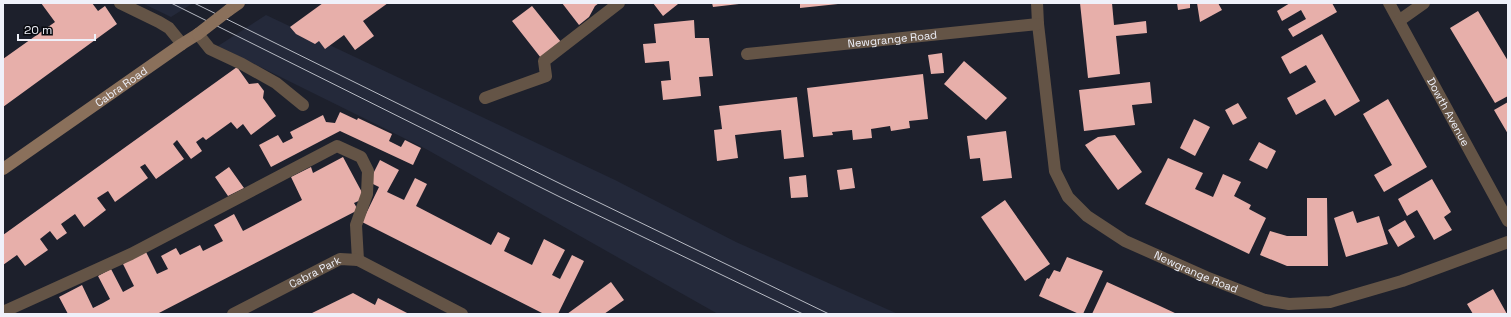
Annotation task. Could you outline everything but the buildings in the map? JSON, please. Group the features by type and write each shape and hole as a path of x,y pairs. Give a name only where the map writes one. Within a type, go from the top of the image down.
{"main road":[{"name":"Cabra Road","path":"3,169 198,34 236,5"}],"street":[{"path":"120,3 169,28 182,44"},
{"path":"485,98 546,76 544,61 619,3"},
{"name":"Newgrange Road","path":"1037,3 1038,24 1055,171 1068,197 1087,216 1125,241 1206,277 1265,300 1289,304 1330,302 1402,280 1508,242"},
{"name":"Dowth Avenue","path":"1389,3 1400,20 1508,221"},
{"path":"1400,20 1424,3"},
{"name":"Newgrange Road","path":"747,54 1038,24"},
{"path":"198,34 210,49 242,64 276,83 303,105"},
{"path":"3,312 131,254 337,146 361,156 368,171 367,194 356,225 358,260"},
{"name":"Cabra Park","path":"233,314 340,259 358,260 462,314"}],"shaded area":[{"path":"142,3 193,3 171,17"},
{"path":"266,15 615,180 736,242 898,314 718,314 426,149 218,46"}],"tram line":[{"path":"171,3 560,197 803,314"},
{"path":"194,3 829,314"}]}
